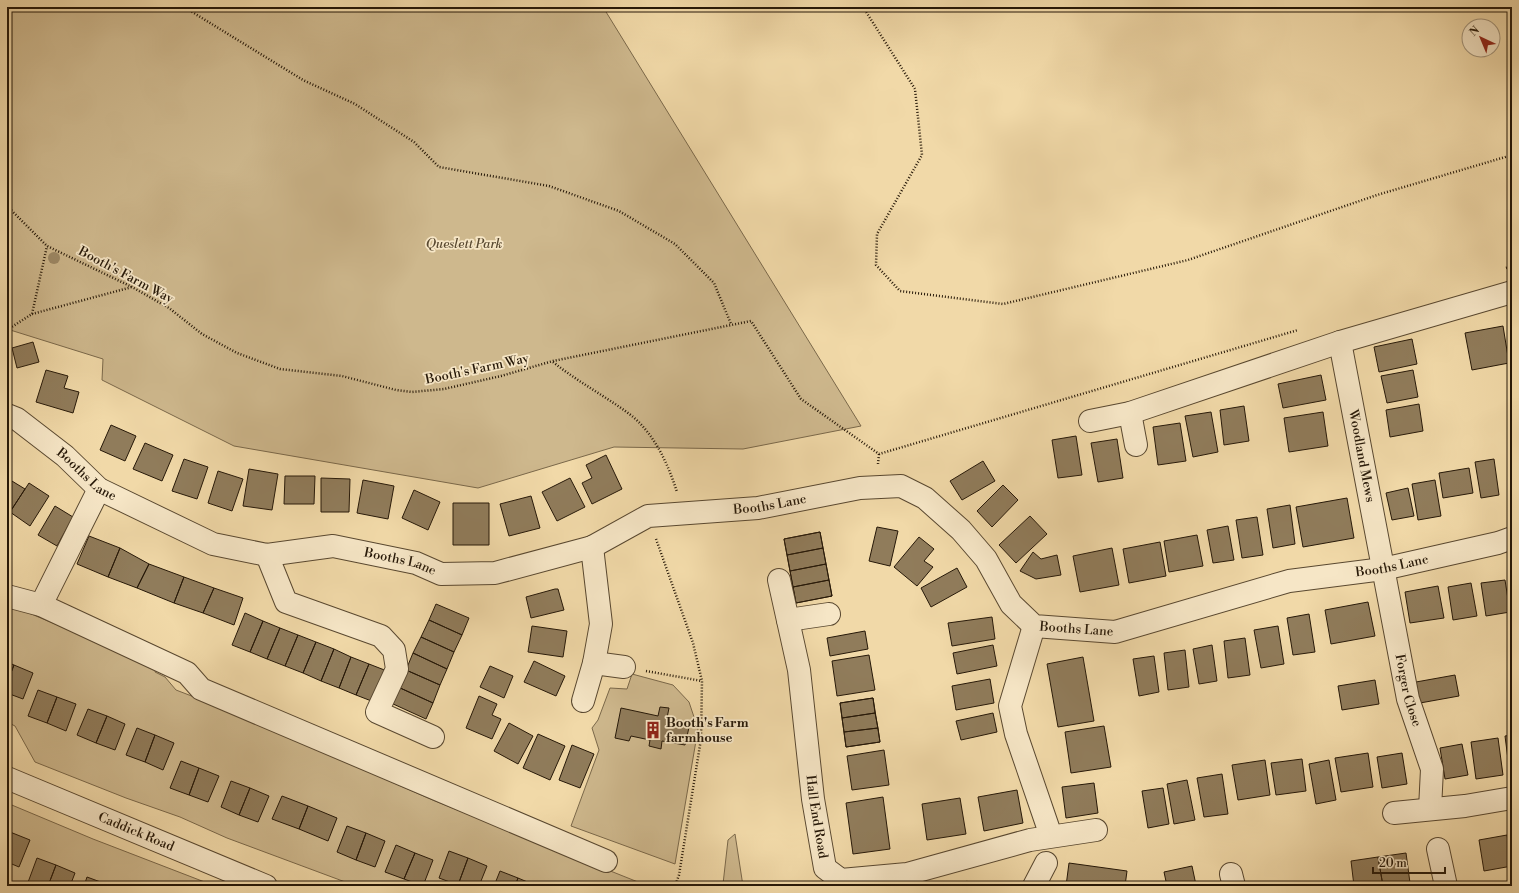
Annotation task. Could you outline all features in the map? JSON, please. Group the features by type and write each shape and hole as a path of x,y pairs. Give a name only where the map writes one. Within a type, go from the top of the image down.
{"street":[{"path":"1090,422 1130,413 1340,342 1512,292"},
{"name":"Woodland Mews","path":"1340,342 1383,569"},
{"path":"1130,413 1136,445"},
{"name":"Booths Lane","path":"7,415 17,419 65,456 99,489 213,544 267,555 333,546 416,563 441,574 495,574 592,547 648,516 758,508 860,488 901,486 925,498 962,530 986,559 1011,604 1034,626 1115,632 1289,581 1383,569 1498,543 1512,538"},
{"path":"41,605 99,489"},
{"path":"583,701 594,663 601,624 592,547"},
{"path":"267,555 286,602 381,636 394,650 397,669 377,712 433,737"},
{"name":"Forger Close","path":"1383,569 1408,699 1432,768 1430,810"},
{"name":"Hall End Road","path":"779,580 799,670 813,799 825,868 841,880 907,874 1051,836 1096,830"},
{"path":"7,596 41,605 187,673 201,689 606,861"},
{"path":"788,620 829,614"},
{"path":"1034,626 1010,706 1016,734 1051,836"},
{"path":"594,663 624,667"},
{"name":"Caddick Road","path":"7,778 266,886"},
{"path":"1394,813 1465,806 1512,798"},
{"path":"1438,849 1446,886"},
{"path":"1034,886 1046,863"}],"path":[{"path":"184,7 303,80 355,104 414,142 439,167 549,186 620,212 674,244 714,283 731,324"},
{"path":"863,7 915,89 922,154 877,234 876,265 900,291 1003,304 1188,260 1377,195 1512,155"},
{"name":"Booth's Farm Way","path":"7,206 47,246 132,287 169,308 202,334 237,354 280,369 342,376 396,390 412,392 444,389 501,376 553,361 751,321 801,399 878,454 1298,329"},
{"path":"32,314 47,246"},
{"path":"1504,268 1512,266"},
{"path":"7,339 10,337 7,331 32,314 132,287"},
{"path":"553,361 574,378 632,417 654,442 669,466 681,513"},
{"path":"648,516 693,643 702,681 701,739 679,875 675,886"},
{"path":"624,667 702,681"}],"green space":[{"name":"Queslett Park","path":"7,7 603,7 861,426 743,449 614,447 478,488 234,446 102,380 103,359 7,329"},
{"path":"7,604 157,666 155,672 165,677 176,690 228,710 435,801 648,886 356,886 227,838 180,817 126,798 35,762 15,726 7,722"},
{"path":"632,674 673,685 689,702 698,729 675,864 571,826 599,750 592,728 598,720 610,688 627,689"},
{"path":"7,803 93,839 215,886 7,886"},
{"path":"735,834 743,886 708,886 723,884 728,840"}],"building":[{"path":"1503,326 1509,363 1472,370 1465,333"},
{"path":"1412,339 1417,364 1379,372 1374,347"},
{"path":"33,342 39,362 17,368 12,348"},
{"path":"46,370 68,376 64,388 79,392 73,413 36,402"},
{"path":"1413,370 1418,397 1387,403 1381,376"},
{"path":"1321,375 1326,400 1283,408 1278,384"},
{"path":"1419,404 1423,431 1390,437 1386,410"},
{"path":"1244,406 1249,441 1224,445 1220,410"},
{"path":"1211,412 1218,452 1193,457 1185,416"},
{"path":"1323,412 1328,446 1289,452 1284,418"},
{"path":"1180,423 1186,461 1158,465 1153,427"},
{"path":"111,425 136,436 125,461 100,450"},
{"path":"1076,436 1082,475 1058,478 1052,440"},
{"path":"1117,439 1123,478 1098,482 1091,443"},
{"path":"145,443 173,455 162,481 133,469"},
{"path":"606,455 622,489 592,504 582,483 592,478 586,465"},
{"path":"184,459 208,467 197,499 172,491"},
{"path":"1494,459 1499,495 1481,498 1475,462"},
{"path":"983,461 995,481 962,500 950,481"},
{"path":"1469,468 1473,493 1443,498 1439,473"},
{"path":"249,469 278,474 272,510 243,506"},
{"path":"218,471 243,479 232,511 208,503"},
{"path":"285,476 315,476 314,504 284,504"},
{"path":"7,478 25,489 12,509 7,506"},
{"path":"321,478 350,479 349,512 321,512"},
{"path":"570,478 585,507 557,521 542,492"},
{"path":"363,480 394,486 388,519 357,513"},
{"path":"1435,480 1441,516 1418,520 1412,484"},
{"path":"29,483 49,496 30,526 10,512"},
{"path":"1003,485 1018,500 992,527 977,511"},
{"path":"1408,488 1414,516 1392,520 1386,493"},
{"path":"414,490 440,502 428,530 402,518"},
{"path":"531,496 540,528 509,536 500,504"},
{"path":"1347,498 1354,538 1303,547 1296,507"},
{"path":"453,503 489,503 489,545 453,545"},
{"path":"1290,505 1295,544 1273,548 1267,509"},
{"path":"55,506 73,517 57,546 38,535"},
{"path":"1030,516 1047,534 1016,563 999,545"},
{"path":"1257,517 1263,555 1242,558 1236,520"},
{"path":"1228,526 1234,560 1213,563 1207,530"},
{"path":"877,527 898,531 890,566 869,561"},
{"path":"820,532 832,596 796,603 784,539"},
{"path":"820,532 823,548 787,555 784,539"},
{"path":"1197,535 1203,566 1169,572 1164,541"},
{"path":"89,536 120,548 108,577 77,564"},
{"path":"919,537 934,549 924,561 933,567 917,586 894,567"},
{"path":"1160,542 1166,576 1129,583 1123,549"},
{"path":"120,548 149,564 137,588 108,577"},
{"path":"823,548 826,564 790,571 787,555"},
{"path":"1112,548 1119,585 1080,592 1073,556"},
{"path":"1033,552 1041,559 1057,555 1061,575 1036,579 1020,571"},
{"path":"149,564 184,577 174,603 137,588"},
{"path":"826,564 829,580 793,587 790,571"},
{"path":"957,568 967,587 931,607 921,588"},
{"path":"184,577 214,588 203,613 174,603"},
{"path":"829,580 832,596 796,603 793,587"},
{"path":"1505,580 1510,612 1486,616 1481,583"},
{"path":"1471,583 1477,616 1453,620 1448,587"},
{"path":"1438,586 1444,618 1410,623 1405,592"},
{"path":"214,588 243,598 234,625 203,613"},
{"path":"558,589 564,610 531,618 526,597"},
{"path":"1368,602 1375,636 1331,644 1325,610"},
{"path":"436,604 469,618 462,635 429,620"},
{"path":"245,613 263,621 250,652 232,645"},
{"path":"1309,614 1315,652 1293,655 1287,618"},
{"path":"992,617 995,639 952,646 948,623"},
{"path":"429,620 462,635 454,652 421,637"},
{"path":"263,621 280,628 267,659 250,652"},
{"path":"532,626 567,631 563,657 528,652"},
{"path":"1278,626 1284,664 1261,668 1254,630"},
{"path":"280,628 298,635 285,666 267,659"},
{"path":"865,631 868,649 830,656 827,638"},
{"path":"298,635 316,642 303,673 285,666"},
{"path":"421,637 454,652 447,669 413,653"},
{"path":"1245,638 1250,675 1228,678 1224,641"},
{"path":"316,642 334,649 321,681 303,673"},
{"path":"993,645 997,666 957,674 953,653"},
{"path":"1212,645 1217,681 1199,684 1193,649"},
{"path":"334,649 351,657 339,688 321,681"},
{"path":"1185,650 1189,687 1168,690 1164,653"},
{"path":"413,653 447,669 440,685 406,670"},
{"path":"869,655 875,690 837,696 832,661"},
{"path":"1154,656 1159,692 1139,696 1133,659"},
{"path":"351,657 369,664 356,695 339,688"},
{"path":"1083,657 1094,721 1058,727 1047,664"},
{"path":"534,661 565,676 556,696 524,682"},
{"path":"7,662 14,665 7,683"},
{"path":"369,664 387,671 374,702 356,695"},
{"path":"14,665 33,673 23,699 7,693 7,683"},
{"path":"490,666 513,676 504,698 480,687"},
{"path":"406,670 440,685 433,703 398,687"},
{"path":"1455,675 1459,696 1420,703 1416,682"},
{"path":"990,679 994,703 956,710 952,686"},
{"path":"1375,680 1379,704 1342,710 1338,686"},
{"path":"398,687 433,703 426,719 391,703"},
{"path":"38,690 57,697 47,723 28,716"},
{"path":"479,696 497,704 492,715 501,719 492,739 466,728"},
{"path":"57,697 76,704 66,731 47,723"},
{"path":"873,698 880,742 846,747 840,703"},
{"path":"873,698 875,713 842,718 840,703"},
{"name":"Booth's Farm farmhouse","path":"660,707 669,708 667,718 690,723 685,745 662,741 661,749 649,746 650,740 631,736 629,741 615,738 621,708 658,716"},
{"path":"88,709 107,716 96,743 77,735"},
{"path":"875,713 878,728 844,732 842,718"},
{"path":"993,713 997,732 961,740 956,721"},
{"path":"107,716 125,724 115,750 96,743"},
{"path":"509,723 533,736 518,764 494,751"},
{"path":"1104,726 1111,767 1071,773 1065,732"},
{"path":"137,728 155,735 145,762 126,755"},
{"path":"878,728 880,742 846,747 844,732"},
{"path":"538,734 565,746 550,780 523,768"},
{"path":"155,735 174,743 163,770 145,762"},
{"path":"1512,735 1512,775 1510,775 1505,736"},
{"path":"1498,738 1503,775 1476,779 1471,742"},
{"path":"1462,744 1468,775 1445,779 1440,748"},
{"path":"572,745 594,754 580,788 559,780"},
{"path":"884,750 889,785 852,790 847,756"},
{"path":"1368,753 1373,787 1341,792 1335,758"},
{"path":"1402,753 1407,784 1382,788 1377,757"},
{"path":"1302,759 1306,791 1276,795 1271,763"},
{"path":"1265,760 1270,795 1238,800 1232,765"},
{"path":"1329,760 1336,800 1316,804 1309,764"},
{"path":"181,761 199,768 189,795 170,788"},
{"path":"199,768 219,776 208,802 189,795"},
{"path":"1222,774 1228,814 1204,817 1197,778"},
{"path":"1187,780 1195,820 1174,824 1167,784"},
{"path":"231,781 250,788 239,815 221,807"},
{"path":"1094,783 1098,813 1066,818 1062,787"},
{"path":"250,788 269,796 258,822 239,815"},
{"path":"1163,788 1169,824 1148,828 1142,791"},
{"path":"1017,790 1023,823 984,831 978,797"},
{"path":"282,796 308,806 299,829 272,819"},
{"path":"883,797 890,849 853,854 846,803"},
{"path":"960,798 966,834 927,840 922,804"},
{"path":"308,806 337,818 328,841 299,829"},
{"path":"347,826 366,833 356,860 337,852"},
{"path":"10,832 30,840 19,867 7,862 7,841"},
{"path":"366,833 385,841 375,867 356,860"},
{"path":"1507,835 1512,866 1484,871 1479,840"},
{"path":"396,845 415,853 404,879 385,872"},
{"path":"449,851 468,858 458,885 439,878"},
{"path":"415,853 433,860 423,886 404,879"},
{"path":"1406,853 1410,883 1383,886 1378,857"},
{"path":"1378,857 1383,886 1354,886 1351,861"},
{"path":"37,858 56,865 48,886 27,885"},
{"path":"468,858 487,866 479,886 458,885"},
{"path":"1069,863 1127,871 1125,886 1066,886"},
{"path":"56,865 75,873 70,886 48,886"},
{"path":"1192,866 1196,885 1167,886 1164,872"},
{"path":"500,871 518,878 515,886 494,886"},
{"path":"87,877 106,884 105,886 84,886"},
{"path":"518,878 537,886 515,886"}],"place":[{"name":"Booth's Farm farmhouse","path":"653,730"}]}
